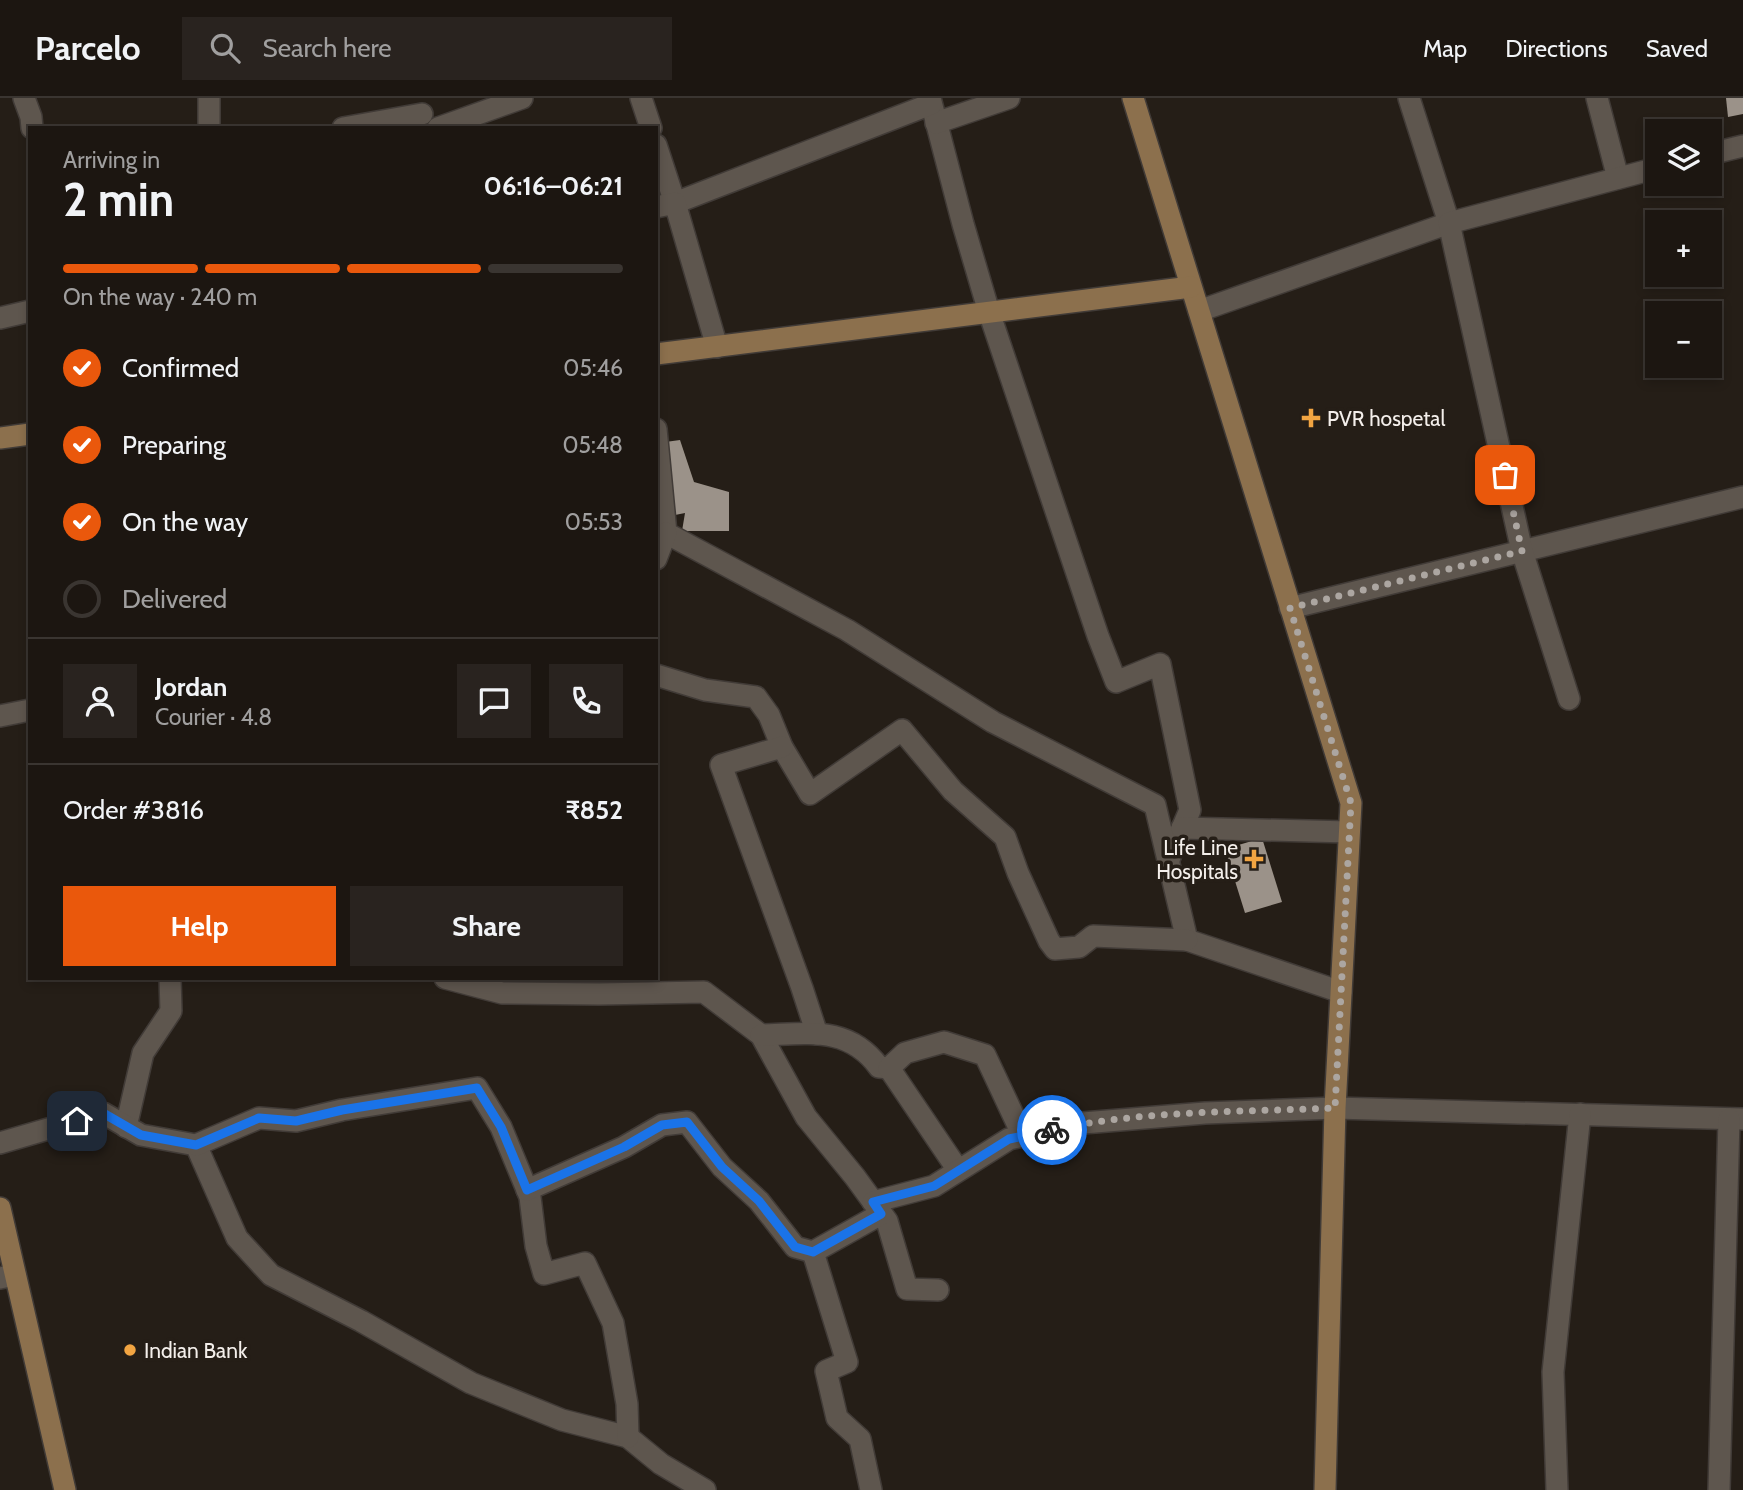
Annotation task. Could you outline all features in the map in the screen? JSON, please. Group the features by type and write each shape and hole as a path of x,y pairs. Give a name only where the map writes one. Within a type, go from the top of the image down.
{"main road":[{"path":"1133,98 1351,803 1335,1108 1325,1490"},
{"path":"658,354 1191,287"},
{"path":"0,438 28,434"},
{"path":"0,1208 8,1277 65,1490"}],"street":[{"path":"24,98 32,126"},
{"path":"209,98 209,126"},
{"path":"358,126 426,117 522,98"},
{"path":"641,98 650,126"},
{"path":"666,205 932,108 1009,98"},
{"path":"1409,98 1449,223 1522,551 1569,699"},
{"path":"1597,98 1618,178"},
{"path":"932,108 989,312 1116,682 1160,664 1190,810 1169,859"},
{"path":"1722,152 1743,146"},
{"path":"658,157 666,205 717,347"},
{"path":"1199,311 1449,223 1645,171"},
{"path":"0,318 28,311"},
{"path":"658,450 666,533 658,554"},
{"path":"1290,608 1743,496"},
{"path":"666,533 847,630 993,722 1155,805 1187,940"},
{"path":"658,676 705,690 756,698 769,715 782,747 810,794 902,730 953,791 1005,837 1018,873 1055,949 1079,947 1093,936 1187,940 1341,992"},
{"path":"0,716 28,710"},
{"path":"782,747 721,765 817,1034"},
{"path":"1182,828 1349,832"},
{"path":"126,1127 143,1053 171,1011 170,980"},
{"path":"453,980 502,993 622,986 704,992 761,1035 806,1117 887,1221 906,1289 937,1290"},
{"path":"761,1035 838,1036 867,1051 879,1067 889,1068 958,1170"},
{"path":"889,1068 905,1053 944,1042 985,1055 1023,1136"},
{"path":"0,1143 103,1113 141,1135 196,1145 259,1118 296,1121 342,1110 477,1088 501,1127 527,1190 536,1246 544,1274 585,1264 614,1323 627,1404 628,1437"},
{"path":"813,1252 877,1208 934,1186 1009,1139 1083,1123 1205,1113 1335,1108 1736,1119 1719,1490"},
{"path":"1557,1490 1553,1372 1580,1114"},
{"path":"527,1190 624,1147 662,1125 687,1122 722,1167 759,1201 795,1247 813,1252"},
{"path":"196,1145 237,1238 271,1275 361,1321 471,1383 562,1420 628,1437 660,1464 705,1490"},
{"path":"813,1252 848,1362 826,1370 837,1418 860,1439 871,1490"}],"building":[{"path":"1726,98 1743,98 1743,114 1728,117"},
{"path":"680,440 694,482 729,492 729,531 682,531 685,513 675,515 658,443"},
{"path":"1262,838 1282,902 1245,913 1225,849"}],"way so far":[{"path":"1052,1130 1083,1123 1205,1113 1335,1108 1351,803 1290,608 1522,551 1505,475"}],"place":[{"name":"PVR hospetal","path":"1311,418"},
{"name":"Life Line Hospitals","path":"1254,859"},
{"name":"Indian Bank","path":"130,1350"}],"route":[{"path":"77,1121 103,1113 141,1135 196,1145 259,1118 296,1121 342,1110 477,1088 501,1127 527,1190 624,1147 662,1125 687,1122 722,1167 759,1201 795,1247 813,1252 881,1214 873,1202 934,1186 1009,1139 1052,1130"}]}
